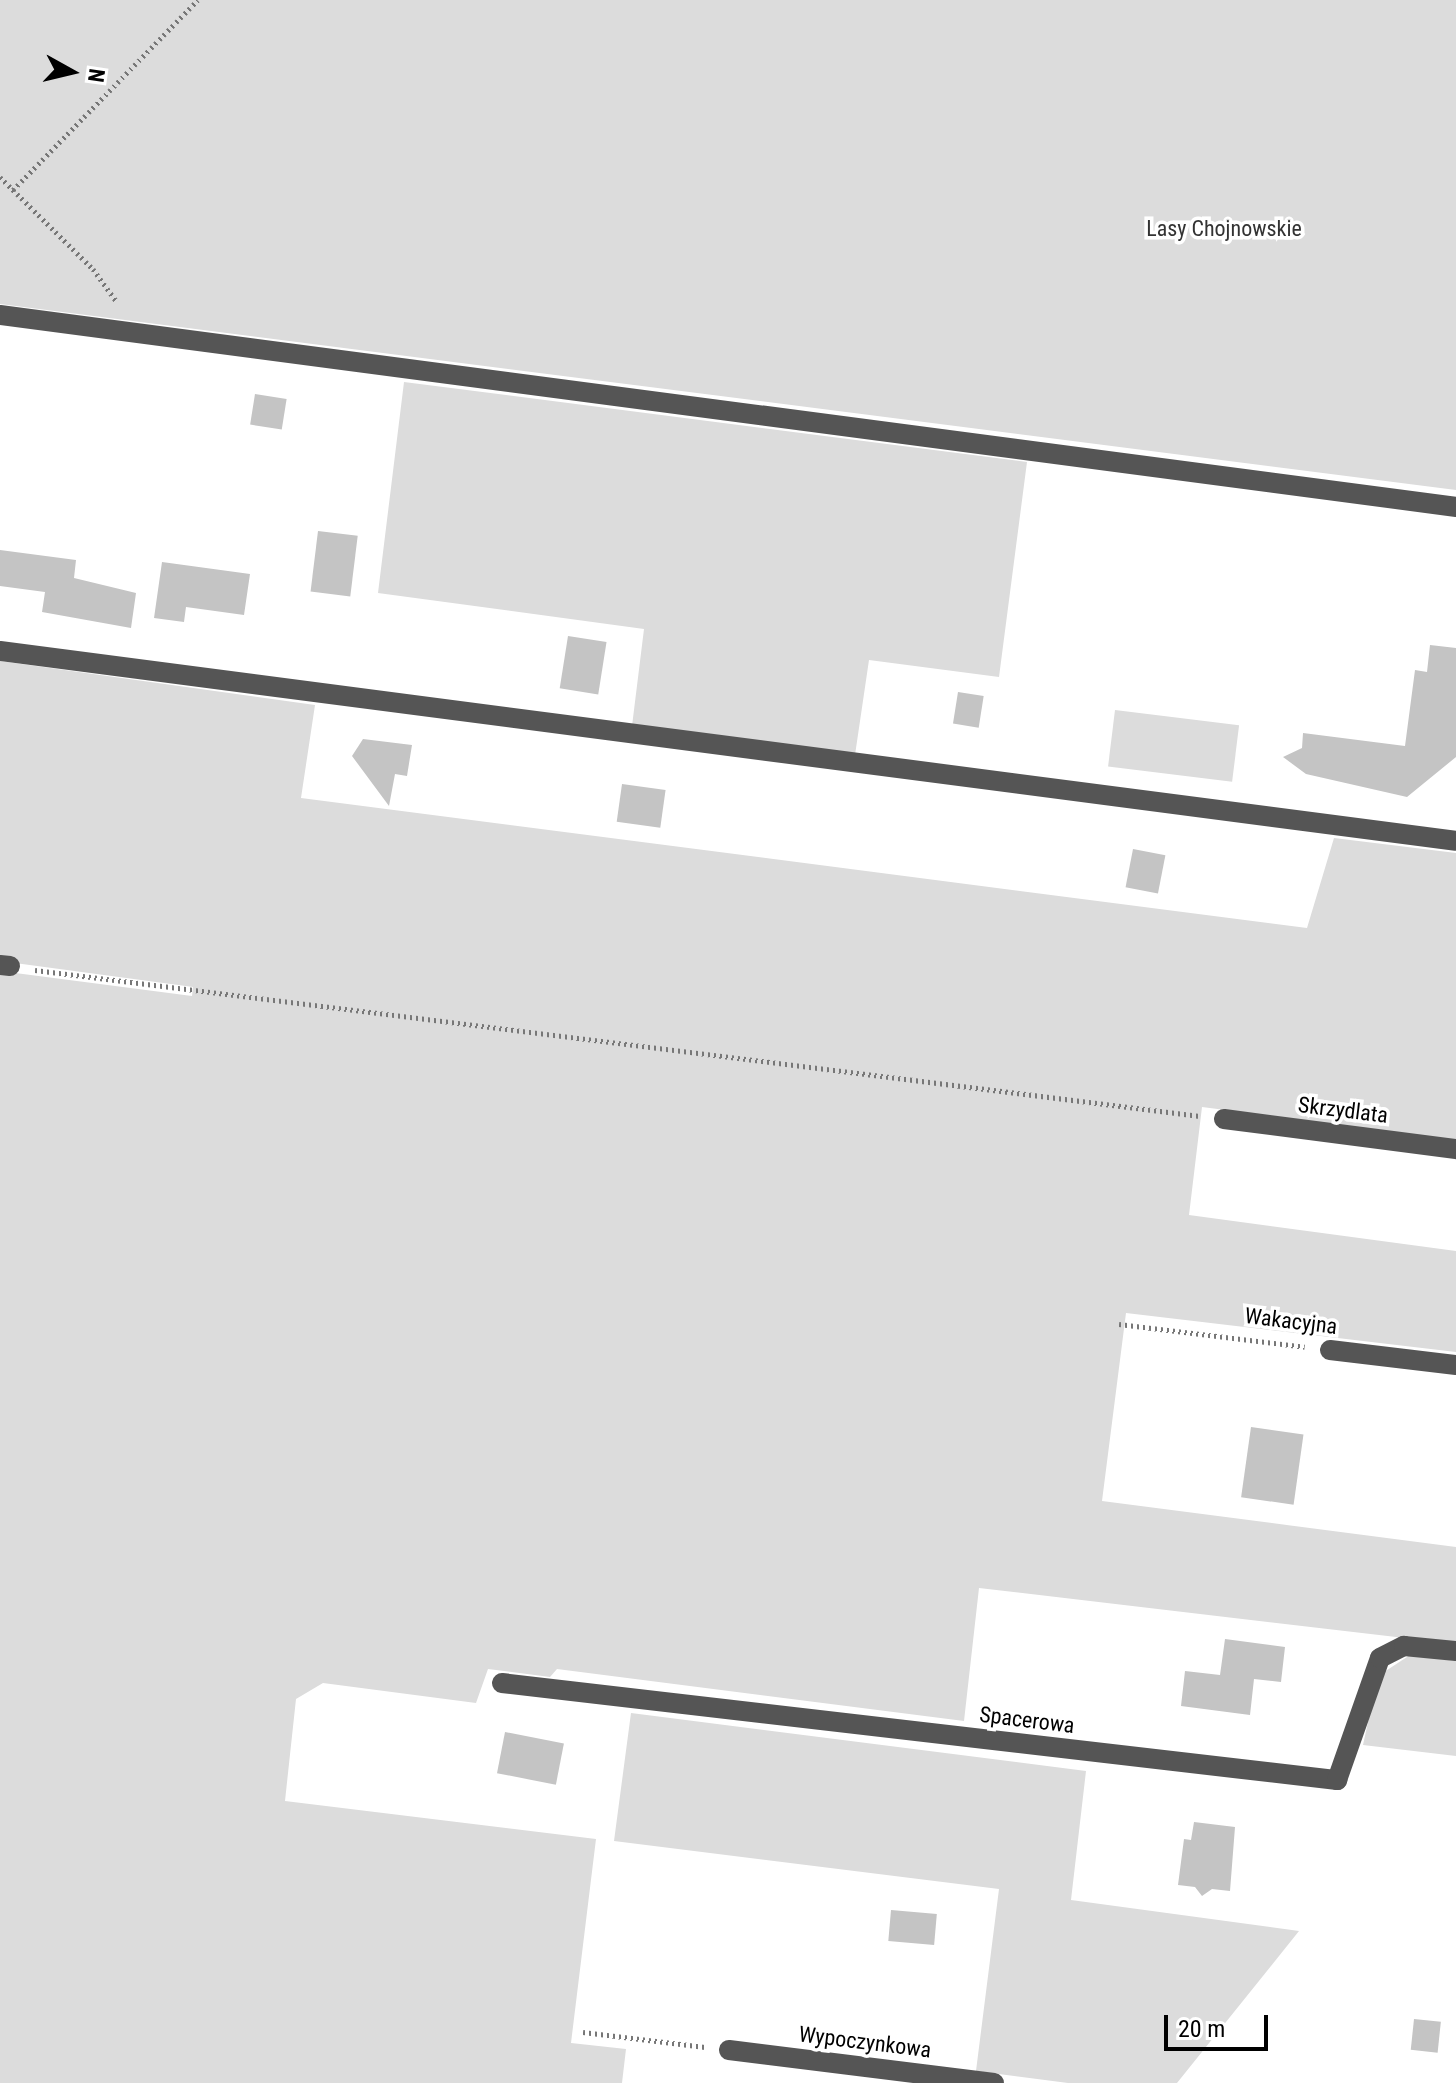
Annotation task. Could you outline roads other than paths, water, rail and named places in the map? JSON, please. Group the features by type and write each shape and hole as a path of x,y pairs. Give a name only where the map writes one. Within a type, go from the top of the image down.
{"street":[{"path":"0,315 1456,507"},
{"path":"0,651 1456,841"},
{"name":"Skrzydlata","path":"1224,1119 1456,1149"},
{"name":"Wakacyjna","path":"1330,1350 1456,1365"},
{"name":"Spacerowa","path":"502,1683 1337,1780 1380,1658 1404,1646 1456,1651"},
{"name":"Wypoczynkowa","path":"729,2050 994,2083"}],"park label":[{"name":"Lasy Chojnowskie","path":"1224,229"}]}
